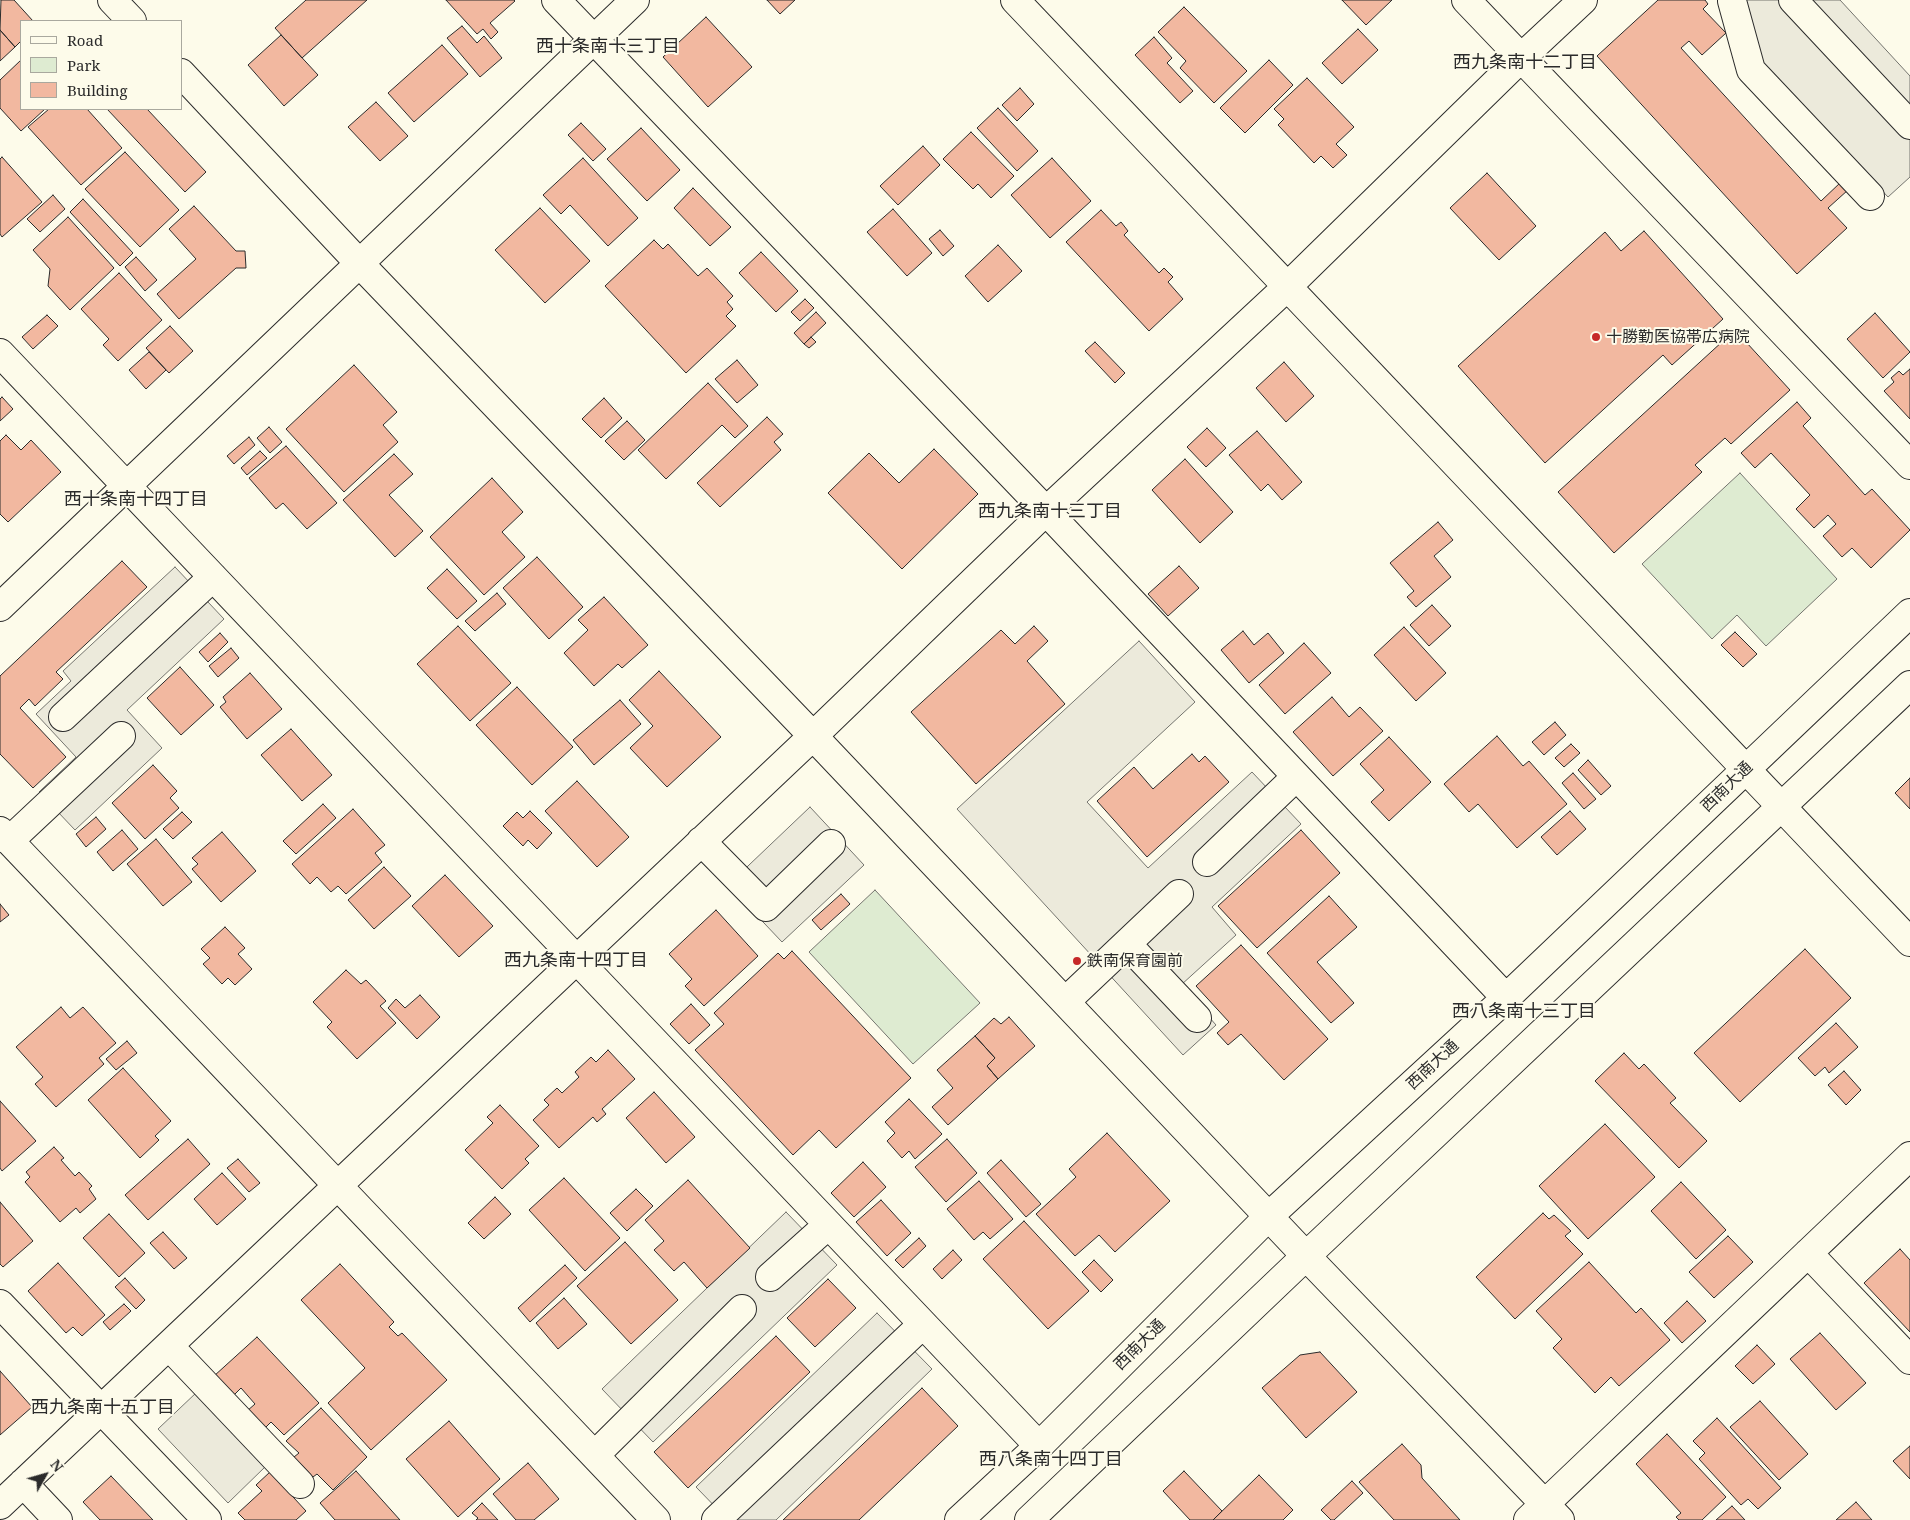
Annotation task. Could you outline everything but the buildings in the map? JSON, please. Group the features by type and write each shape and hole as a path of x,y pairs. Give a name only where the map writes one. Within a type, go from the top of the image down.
{"street":[{"path":"112,0 131,20"},
{"path":"556,0 1046,511 1506,998"},
{"path":"0,607 635,0"},
{"path":"1015,0 1910,942"},
{"path":"1466,0 1910,465"},
{"path":"0,1505 575,959 813,736 1046,511 1288,286 1522,57 1583,0"},
{"path":"1732,0 1751,70 1870,196"},
{"path":"1793,0 1910,125"},
{"path":"182,74 360,264 1270,1216 1544,1515 1808,1253 1910,1156"},
{"path":"0,353 1038,1446"},
{"path":"63,717 213,577"},
{"name":"西南大通","path":"959,1520 1038,1446 1270,1216 1506,998 1910,613"},
{"path":"1029,1520 1910,685"},
{"path":"121,736 5,836 656,1520"},
{"path":"1207,862 1296,777"},
{"path":"702,841 766,907 831,844"},
{"path":"1066,1001 1179,894"},
{"path":"1127,944 1197,1018"},
{"path":"770,1277 828,1225"},
{"path":"1808,1253 1910,1360"},
{"path":"0,1304 207,1520"},
{"path":"595,1455 742,1309"},
{"path":"716,1520 922,1324"},
{"path":"169,1346 300,1484"},
{"path":"23,1483 58,1520"}],"green space":[{"path":"1740,473 1837,579 1766,646 1737,615 1712,639 1642,564"},
{"path":"875,890 980,1003 913,1064 809,952"}],"shaded area":[{"path":"1741,0 1840,0 1910,76 1910,177 1888,197 1758,58 1749,9"},
{"path":"175,567 224,619 127,710 162,748 75,830 39,792 76,757 36,714 71,681 63,671"},
{"path":"1139,641 1195,702 1087,802 1148,868 1252,772 1301,824 1212,907 1236,935 1181,985 1216,1025 1183,1055 957,809"},
{"path":"810,807 864,865 782,942 728,885"},
{"path":"786,1212 837,1265 653,1442 602,1389"},
{"path":"877,1313 932,1369 776,1520 728,1520 696,1487"},
{"path":"197,1392 266,1466 228,1503 158,1429"}],"place":[{"name":"十勝勤医協帯広病院","path":"1596,337"},
{"name":"鉄南保育園前","path":"1077,961"}],"district":[{"name":"西十条南十三丁目","path":"608,47"},
{"name":"西九条南十二丁目","path":"1525,63"},
{"name":"西十条南十四丁目","path":"136,500"},
{"name":"西九条南十三丁目","path":"1050,512"},
{"name":"西九条南十四丁目","path":"576,961"},
{"name":"西八条南十三丁目","path":"1524,1012"},
{"name":"西九条南十五丁目","path":"103,1408"},
{"name":"西八条南十四丁目","path":"1051,1460"}]}
